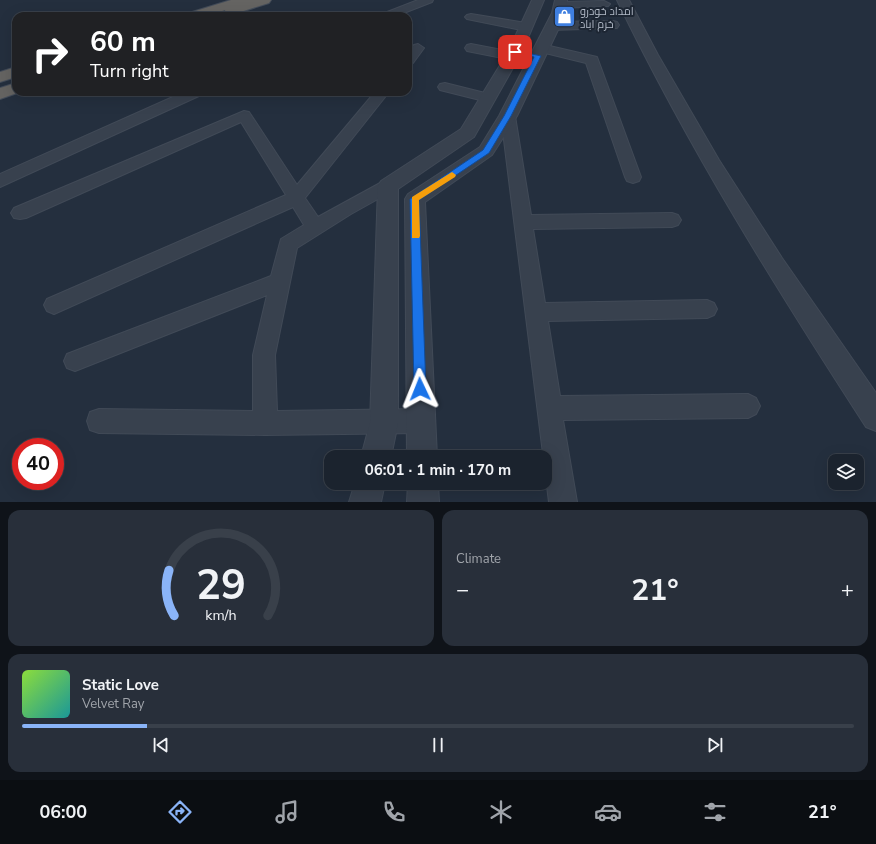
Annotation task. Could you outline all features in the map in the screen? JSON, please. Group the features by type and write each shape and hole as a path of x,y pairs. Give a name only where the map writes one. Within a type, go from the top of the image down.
{"highway":[{"path":"206,12 244,0"},
{"path":"229,12 265,0"},
{"path":"0,77 12,73"},
{"path":"0,94 12,90"}],"street":[{"path":"396,12 428,0"},
{"path":"266,423 264,354 288,244 388,186 437,155 468,133 514,54 538,0"},
{"path":"422,450 415,199 466,166 486,151 508,116 540,52 559,13 560,2 614,2 689,128 799,304 876,417"},
{"path":"471,17 526,26"},
{"path":"552,26 613,25"},
{"path":"412,55 418,48"},
{"path":"471,48 514,54 540,52 592,60 633,177"},
{"path":"445,87 488,98"},
{"path":"0,181 187,96"},
{"path":"54,305 296,198 379,96"},
{"path":"20,213 244,115 315,228"},
{"path":"508,116 563,502"},
{"path":"437,155 466,166"},
{"path":"378,450 384,423 388,186"},
{"path":"523,222 672,220"},
{"path":"75,361 280,281"},
{"path":"536,312 707,309"},
{"path":"550,408 748,406"},
{"path":"100,421 384,423 421,421"},
{"path":"365,502 368,490"},
{"path":"423,490 423,502"}],"slow traffic":[{"path":"416,236 415,199 452,175"}],"place":[{"name":"امداد خودرو خرم اباد","path":"565,17"}],"route":[{"path":"420,389 415,199 466,166 486,151 508,116 538,56 515,52"}]}
